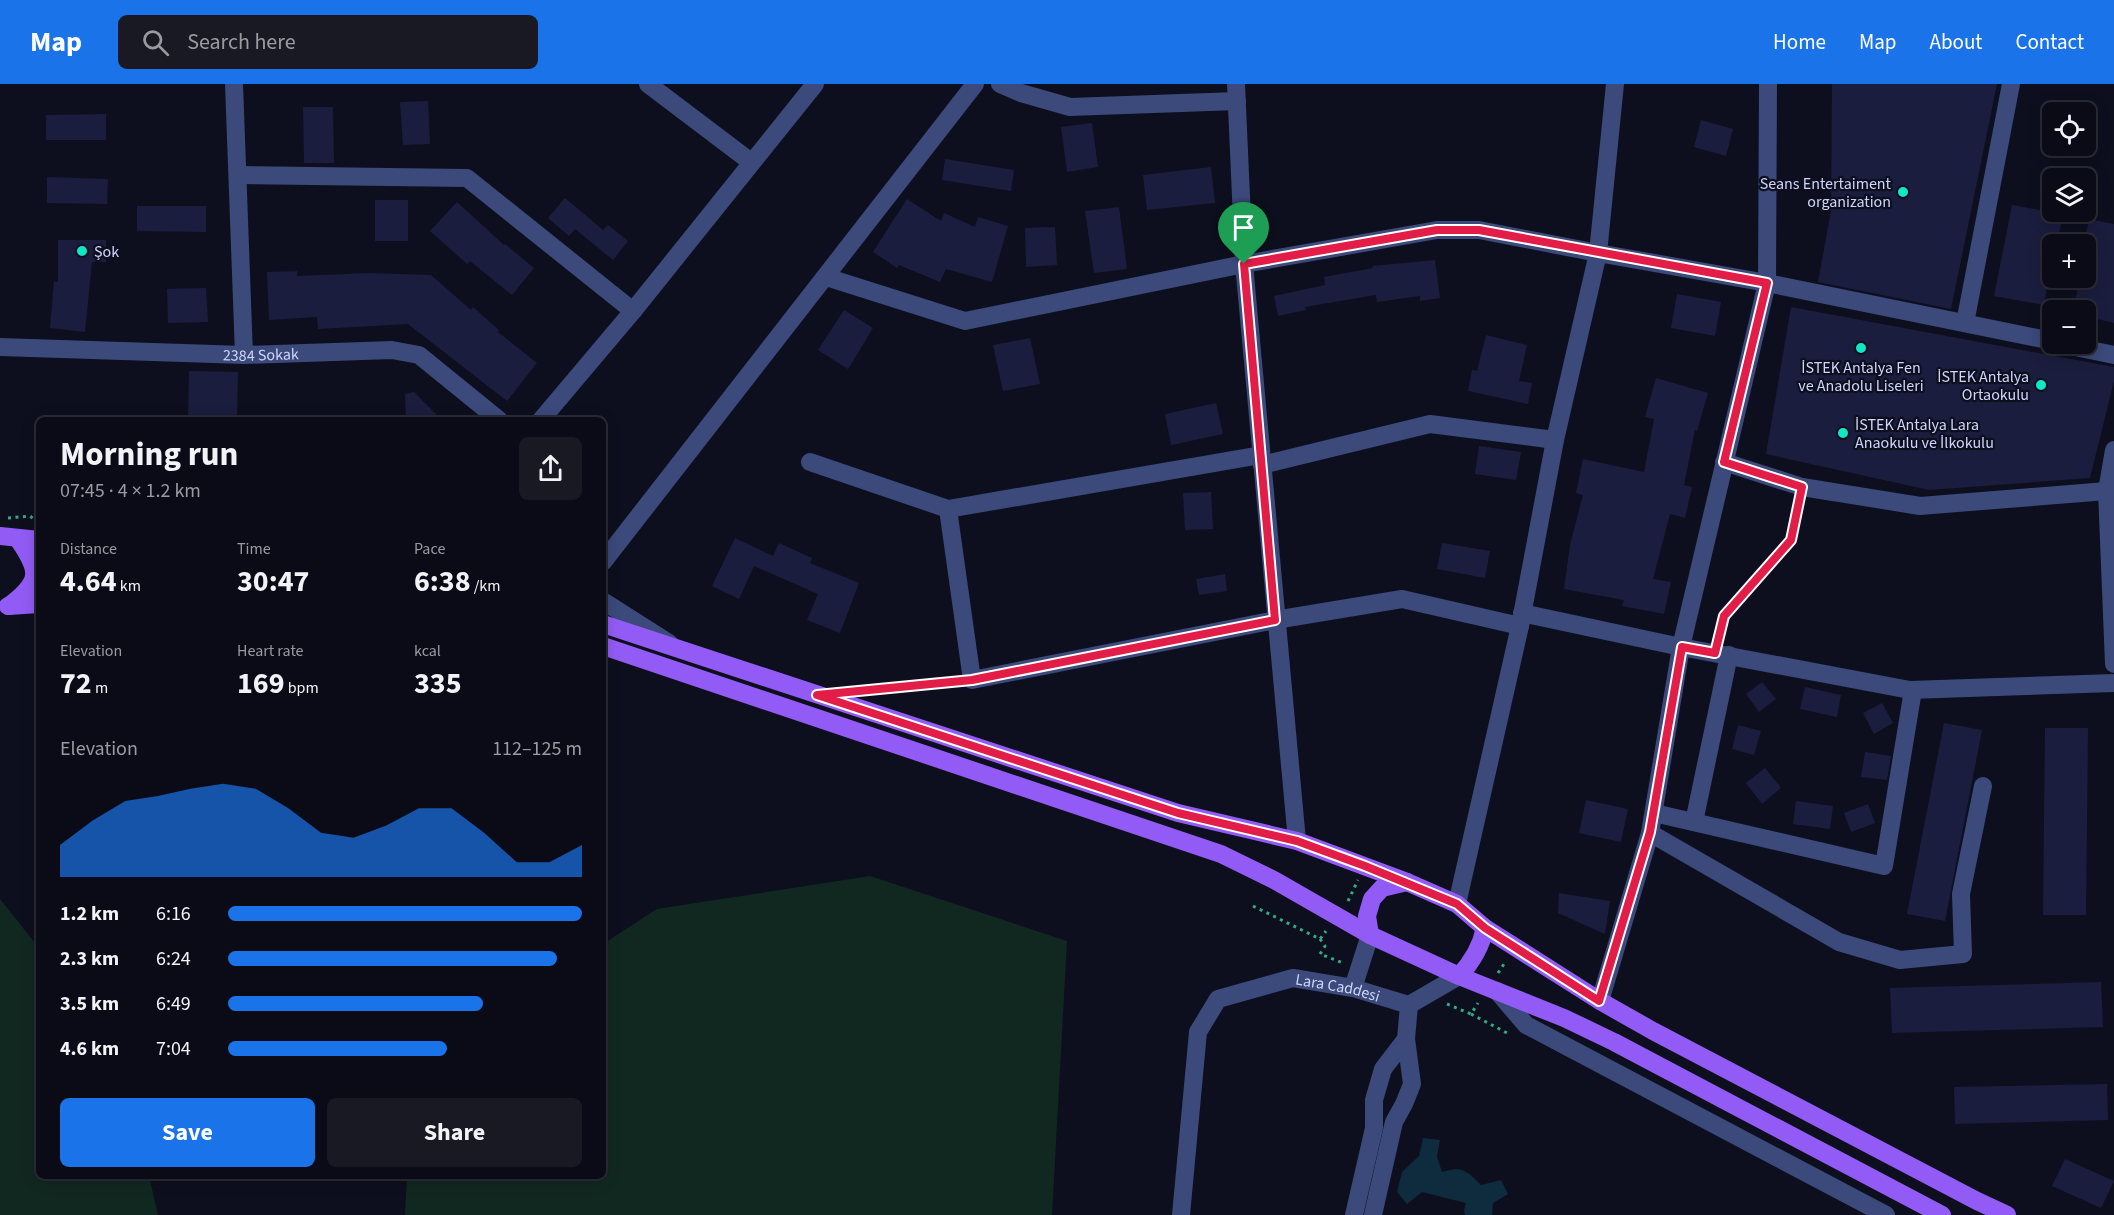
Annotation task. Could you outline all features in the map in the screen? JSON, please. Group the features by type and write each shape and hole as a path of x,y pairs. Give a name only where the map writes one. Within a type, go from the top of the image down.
{"main road":[{"path":"9,538 36,540"},
{"path":"4,606 25,594 35,575 32,560 9,538"},
{"path":"4,606 36,604"},
{"path":"606,625 1178,813 1297,841 1407,882 1457,904 1485,928 1599,1001 2007,1215"},
{"path":"606,647 1221,854 1274,880 1370,935 1459,976 1564,1018 1614,1042 1942,1215"},
{"path":"1370,935 1367,916 1372,899 1382,888 1407,882"},
{"path":"1459,976 1475,955 1485,928"}],"street":[{"path":"234,84 244,355"},
{"path":"648,84 751,162"},
{"path":"544,417 633,311 815,84"},
{"path":"606,558 975,84"},
{"path":"1000,84 1070,107 1237,93 1244,264 1297,841"},
{"path":"1457,904 1521,619 1554,440 1598,253 1615,84"},
{"path":"1599,1001 1650,832 1682,647 1767,283 1768,84"},
{"path":"1965,323 2011,84"},
{"path":"238,176 467,178 633,311"},
{"path":"826,277 965,321 1244,264 1437,230 1479,230 1767,283 2042,340"},
{"name":"2384 Sokak","path":"0,347 244,355 392,350 418,355 495,417"},
{"path":"2096,351 2114,355"},
{"path":"810,462 948,509 1261,460 1430,424 1554,440"},
{"path":"2114,450 2108,491 2114,664"},
{"path":"1724,462 1802,487 1920,507 2108,491"},
{"path":"948,509 972,680 1275,620 1402,599 1722,654 1913,690 2114,683"},
{"path":"606,603 681,650"},
{"path":"1694,822 1722,654"},
{"path":"1654,813 1884,866 1913,690"},
{"path":"1650,832 1839,942 1900,960 1963,954 1960,894 1983,786"},
{"path":"1353,988 1370,935"},
{"path":"1373,1215 1394,1122 1412,1084 1406,1039 1409,1005 1459,976"},
{"name":"Lara Caddesi","path":"1181,1215 1198,1032 1218,999 1293,978 1353,988 1409,1005"},
{"path":"1497,991 1526,1024 1886,1215"},
{"path":"1354,1215 1374,1128 1374,1100 1383,1069 1406,1039"}],"path":[{"path":"1722,654 1724,616 1791,540 1802,487"},
{"path":"0,518 30,516"},
{"path":"853,691 972,680"},
{"path":"1320,939 1325,946 1320,954"}],"green space":[{"path":"870,876 1067,941 1052,1215 405,1215 407,1179 606,1179 606,942 657,909"},
{"path":"0,899 36,944 36,1179 150,1179 158,1215 0,1215"}],"water":[{"path":"1423,1138 1440,1140 1437,1157 1442,1172 1454,1169 1463,1171 1481,1185 1501,1180 1508,1194 1493,1203 1492,1215 1465,1215 1466,1203 1422,1192 1407,1204 1397,1192 1402,1172 1419,1156"}],"building":[{"name":"Seans Entertaiment organization","path":"1832,84 1997,84 1951,309 1818,282 1831,211"},
{"path":"428,101 430,144 403,145 400,102"},
{"path":"303,107 333,107 334,163 304,163"},
{"path":"106,114 106,140 46,140 46,115"},
{"path":"1701,120 1733,129 1726,156 1694,147"},
{"path":"1092,123 1098,167 1067,172 1061,127"},
{"path":"945,159 1014,170 1011,191 942,180"},
{"path":"1211,167 1215,203 1147,210 1143,175"},
{"path":"47,177 108,179 107,204 47,203"},
{"path":"565,198 603,230 608,225 628,241 613,260 575,229 569,236 548,218"},
{"path":"907,199 941,221 944,213 975,227 978,217 1008,226 992,282 946,269 940,282 899,265 897,268 873,252"},
{"path":"375,200 408,200 408,241 375,241"},
{"path":"457,202 504,245 534,268 512,295 470,261 467,264 430,231"},
{"path":"2012,205 2042,210 2042,222 2061,222 2059,234 2042,234 2042,288 2047,288 2042,305 1994,296"},
{"path":"137,206 206,206 206,232 137,231"},
{"path":"1119,207 1127,269 1094,273 1085,211"},
{"path":"2096,220 2114,224 2114,323 2096,319 2096,300 2075,300 2078,288 2096,288 2096,234 2086,234 2088,222"},
{"path":"1055,227 1057,265 1026,267 1025,228"},
{"path":"58,240 106,240 106,262 92,262 85,332 50,328 54,281 58,282"},
{"path":"1435,260 1440,298 1420,301 1420,296 1377,302 1376,295 1305,307 1306,310 1278,316 1274,296 1325,285 1324,277 1373,268 1372,266"},
{"path":"297,271 297,276 368,273 431,275 471,310 473,307 499,330 498,332 537,363 507,401 408,324 318,329 317,317 269,320 267,272"},
{"path":"206,288 208,322 168,323 167,289"},
{"path":"1677,294 1721,302 1715,336 1671,328"},
{"path":"1791,307 2114,367 2114,381 2090,478 1929,490 1766,454"},
{"path":"844,310 873,328 848,369 818,350"},
{"path":"1486,335 1527,345 1519,381 1532,383 1528,404 1468,391 1472,370 1477,371"},
{"path":"1030,338 1040,384 1003,391 993,345"},
{"path":"189,371 238,372 237,417 188,417"},
{"path":"1656,378 1708,393 1697,431 1695,430 1684,485 1692,487 1685,518 1670,514 1653,579 1671,582 1664,614 1622,606 1624,600 1564,589 1570,545 1583,495 1576,493 1583,459 1644,472 1654,419 1645,417"},
{"path":"414,392 439,417 406,417 405,394"},
{"path":"1216,403 1223,434 1171,445 1165,414"},
{"path":"1479,446 1521,452 1516,480 1475,474"},
{"path":"1211,492 1213,529 1185,530 1183,493"},
{"path":"735,538 773,556 779,543 812,558 810,563 859,583 840,633 807,620 818,594 754,566 739,599 712,586"},
{"path":"1442,543 1490,551 1485,578 1437,569"},
{"path":"1225,574 1227,591 1199,595 1196,579"},
{"path":"1762,682 1776,699 1759,712 1746,694"},
{"path":"1805,687 1841,695 1837,717 1800,709"},
{"path":"1882,703 1893,723 1874,734 1863,713"},
{"path":"1944,723 1982,730 1945,921 1907,914"},
{"path":"1738,725 1761,731 1754,755 1732,749"},
{"path":"2045,728 2088,728 2086,915 2043,915"},
{"path":"1865,752 1891,756 1887,780 1861,777"},
{"path":"1765,768 1781,788 1762,804 1746,783"},
{"path":"1586,800 1628,809 1621,842 1579,833"},
{"path":"1796,801 1833,806 1830,829 1793,824"},
{"path":"1868,804 1875,823 1851,832 1844,813"},
{"path":"1559,893 1610,901 1605,934 1558,913"},
{"path":"2101,982 2103,1027 1892,1033 1890,988"},
{"path":"2107,1084 2108,1120 1955,1124 1954,1087"},
{"path":"2065,1159 2114,1181 2101,1208 2052,1186"}],"place":[{"name":"Seans Entertaiment organization","path":"1903,192"},
{"name":"Şok","path":"82,251"},
{"name":"İSTEK Antalya Fen ve Anadolu Liseleri","path":"1861,348"},
{"name":"İSTEK Antalya Ortaokulu","path":"2041,385"},
{"name":"İSTEK Antalya Lara Anaokulu ve İlkokulu","path":"1843,433"}],"route":[{"path":"1437,230 1479,230 1767,283 1724,462 1802,487 1791,540 1724,616 1715,653 1682,647 1650,832 1599,1001 1485,928 1457,904 1407,882 1297,841 1178,813 817,695 972,680 1275,620 1244,264 1437,230"}]}
